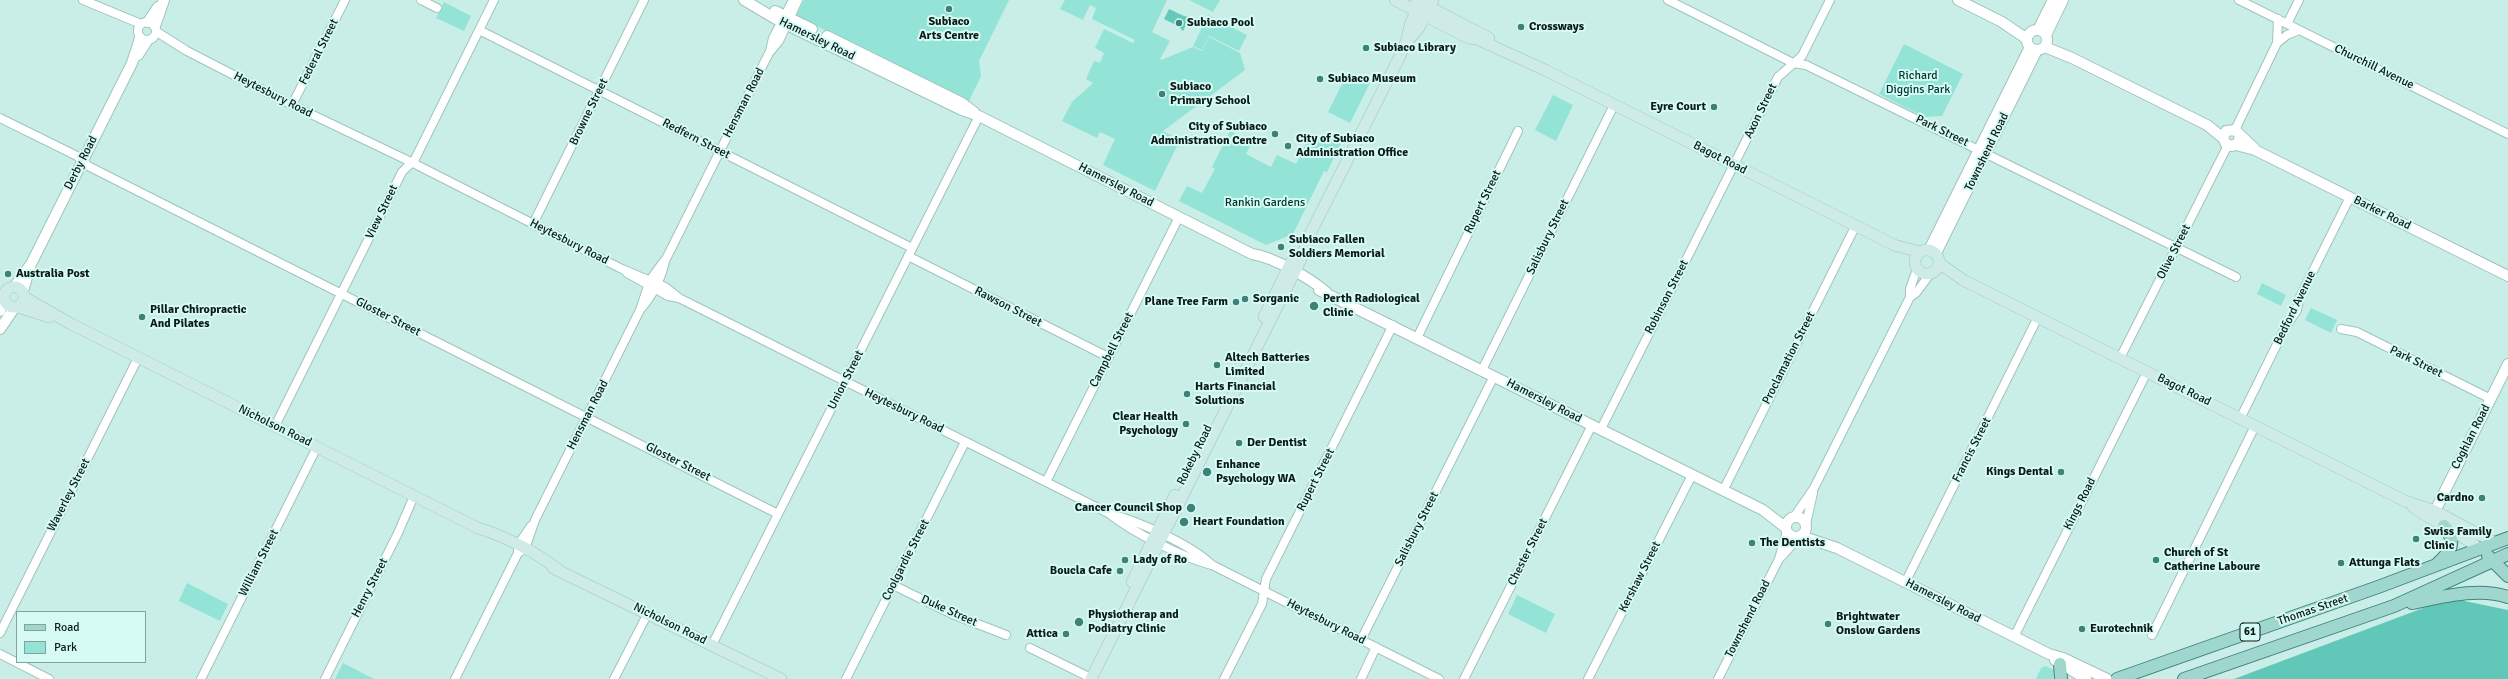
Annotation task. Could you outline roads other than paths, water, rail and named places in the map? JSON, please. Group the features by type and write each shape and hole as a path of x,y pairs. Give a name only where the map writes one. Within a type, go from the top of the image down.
{"main road":[{"name":"Bagot Road","path":"1395,0 1423,5 1468,38 1477,39 1545,70 2405,501 2444,526 2468,539 2508,576"},
{"name":"Rokeby Road","path":"1088,678 1290,273 1306,249 1310,234 1405,44 1419,28 1423,5"},
{"path":"3,298 14,289 23,303 16,307"},
{"name":"Nicholson Road","path":"14,289 71,324 775,678"},
{"name":"Nicholson Road","path":"3,298 9,306 71,324"},
{"name":"Bagot Road","path":"2405,501 2435,511 2494,543"},
{"path":"2434,567 2448,554 2451,548 2452,539 2444,526"},
{"name":"Thomas Street","path":"2117,679 2434,567 2508,538"},
{"path":"2494,543 2508,553"},
{"name":"Thomas Street","path":"2184,679 2394,606 2508,553"},
{"path":"2394,606 2455,595 2481,593 2508,597"},
{"path":"2060,664 2061,679"}],"street":[{"name":"Heytesbury Road","path":"84,0 533,224 845,382 1108,512 1121,523 1203,556 1212,565 1440,679"},
{"name":"Derby Road","path":"14,289 31,264 163,0"},
{"name":"Federal Street","path":"292,105 345,0"},
{"path":"421,0 437,8"},
{"name":"View Street","path":"275,426 409,163 415,158 494,0"},
{"name":"Browne Street","path":"533,224 644,0"},
{"name":"Hamersley Road","path":"745,0 1252,254 1258,262 1316,283 1326,292 1723,491 1763,510 1793,517"},
{"name":"Hensman Road","path":"455,679 719,151 769,53 779,41 792,0"},
{"name":"Hensman Road","path":"785,20 798,0"},
{"name":"Park Street","path":"1668,0 1793,63 1806,65 2236,277"},
{"name":"Axon Street","path":"1734,165 1778,77 1802,56 1830,0"},
{"name":"Barker Road","path":"1958,0 2508,276"},
{"name":"Townshend Road","path":"1793,517 1814,488 1910,297 1916,292 1928,262 2038,39 2053,0"},
{"name":"Townshend Road","path":"2038,39 2063,0"},
{"name":"Churchill Avenue","path":"2240,0 2508,134"},
{"path":"2287,24 2299,0"},
{"name":"Olive Street","path":"2120,358 2232,137 2277,43 2278,19"},
{"name":"Redfern Street","path":"480,30 719,151 910,252"},
{"path":"2277,43 2287,35 2299,30"},
{"name":"Salisbury Street","path":"1482,370 1614,105"},
{"name":"Union Street","path":"712,645 979,116"},
{"name":"Gloster Street","path":"0,118 77,156 88,166 587,416 778,514"},
{"name":"Rupert Street","path":"1417,338 1518,131"},
{"name":"Robinson Street","path":"1597,427 1734,165"},
{"name":"Bedford Avenue","path":"2240,419 2287,324 2297,310 2299,299 2350,197"},
{"name":"Campbell Street","path":"1046,482 1179,217"},
{"name":"Proclamation Street","path":"1723,491 1856,225"},
{"name":"Rawson Street","path":"910,252 1108,357"},
{"name":"Townshend Road","path":"1910,297 1910,289 1928,262"},
{"path":"0,311 3,298"},
{"path":"0,329 16,307"},
{"name":"Francis Street","path":"1906,582 2038,317"},
{"name":"Rupert Street","path":"1224,679 1262,604 1266,579 1393,326"},
{"name":"Park Street","path":"2341,329 2357,332 2491,399"},
{"name":"Waverley Street","path":"0,633 138,358"},
{"name":"Coghlan Road","path":"2435,511 2508,364"},
{"name":"Kings Road","path":"2014,637 2147,372"},
{"name":"Salisbury Street","path":"1361,640 1494,376"},
{"path":"2152,635 2255,426"},
{"name":"Chester Street","path":"1464,679 1597,427"},
{"name":"Coolgardie Street","path":"846,679 965,442"},
{"name":"William Street","path":"201,679 317,447"},
{"name":"Kershaw Street","path":"1588,679 1692,475"},
{"name":"Townshend Road","path":"1779,559 1803,531 1814,488"},
{"name":"Henry Street","path":"325,679 398,533 414,496"},
{"name":"Hamersley Road","path":"1763,510 1786,530"},
{"path":"1793,517 1803,519 1803,531 1792,536 1786,530 1787,521 1793,517"},
{"name":"Townshend Road","path":"1718,679 1779,559 1786,530"},
{"name":"Hamersley Road","path":"1803,531 2014,637 2107,679"},
{"name":"Duke Street","path":"893,585 952,614 1006,635"},
{"path":"614,679 648,613"},
{"path":"1361,679 1376,647"},
{"path":"1030,648 1088,678"},
{"path":"0,654 16,662"},
{"name":"Hamersley Road","path":"2050,654 2060,664 2086,679"},
{"path":"18,663 49,679"}],"place":[{"name":"Subiaco Arts Centre","path":"949,9"},
{"name":"Subiaco Pool","path":"1179,23"},
{"name":"Crossways","path":"1521,27"},
{"name":"Subiaco Library","path":"1366,48"},
{"name":"Subiaco Museum","path":"1320,79"},
{"name":"Subiaco Primary School","path":"1162,94"},
{"name":"Eyre Court","path":"1714,107"},
{"name":"City of Subiaco Administration Centre","path":"1275,134"},
{"name":"City of Subiaco Administration Office","path":"1288,146"},
{"name":"Subiaco Fallen Soldiers Memorial","path":"1281,247"},
{"name":"Australia Post","path":"8,274"},
{"name":"Sorganic","path":"1245,299"},
{"name":"Plane Tree Farm","path":"1236,302"},
{"name":"Perth Radiological Clinic","path":"1314,306"},
{"name":"Pillar Chiropractic And Pilates","path":"142,317"},
{"name":"Altech Batteries Limited","path":"1217,365"},
{"name":"Harts Financial Solutions","path":"1187,394"},
{"name":"Clear Health Psychology","path":"1186,424"},
{"name":"Der Dentist","path":"1239,443"},
{"name":"Enhance Psychology WA","path":"1207,472"},
{"name":"Kings Dental","path":"2061,472"},
{"name":"Cardno","path":"2482,498"},
{"name":"Cancer Council Shop","path":"1191,508"},
{"name":"Heart Foundation","path":"1184,522"},
{"name":"Swiss Family Clinic","path":"2416,539"},
{"name":"The Dentists","path":"1752,543"},
{"name":"Lady of Ro","path":"1125,560"},
{"name":"Church of St Catherine Laboure","path":"2156,560"},
{"name":"Attunga Flats","path":"2341,563"},
{"name":"Boucla Cafe","path":"1120,571"},
{"name":"Physiotherap and Podiatry Clinic","path":"1079,622"},
{"name":"Brightwater Onslow Gardens","path":"1828,624"},
{"name":"Eurotechnik","path":"2082,629"},
{"name":"Attica","path":"1066,634"}],"park label":[{"name":"Richard Diggins Park","path":"1918,83"},
{"name":"Rankin Gardens","path":"1265,203"}]}
